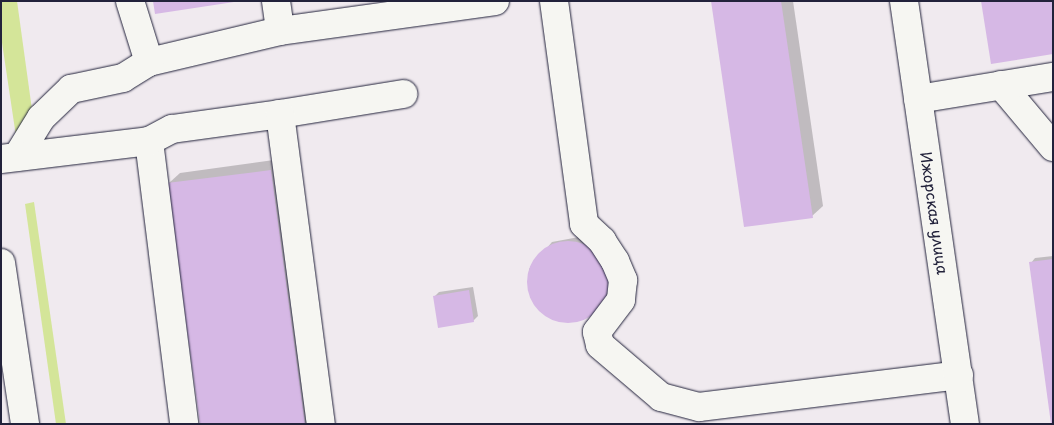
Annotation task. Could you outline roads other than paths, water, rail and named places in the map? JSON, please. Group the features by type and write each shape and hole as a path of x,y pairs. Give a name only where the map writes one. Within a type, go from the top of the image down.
{"street":[{"path":"130,1 149,62"},
{"path":"276,1 280,31"},
{"path":"9,158 41,118 70,89 122,78 149,62 280,31 495,1"},
{"path":"554,1 584,224 602,241 616,261 622,280 621,300 597,332 600,345 661,397 699,407 959,375"},
{"name":"Ижорская улица","path":"904,1 965,424"},
{"path":"918,99 1053,77"},
{"path":"1001,85 1053,147"},
{"path":"9,158 150,141 172,129 403,94"},
{"path":"280,114 321,424"},
{"path":"150,141 184,424"},
{"path":"1,263 25,424"}]}
